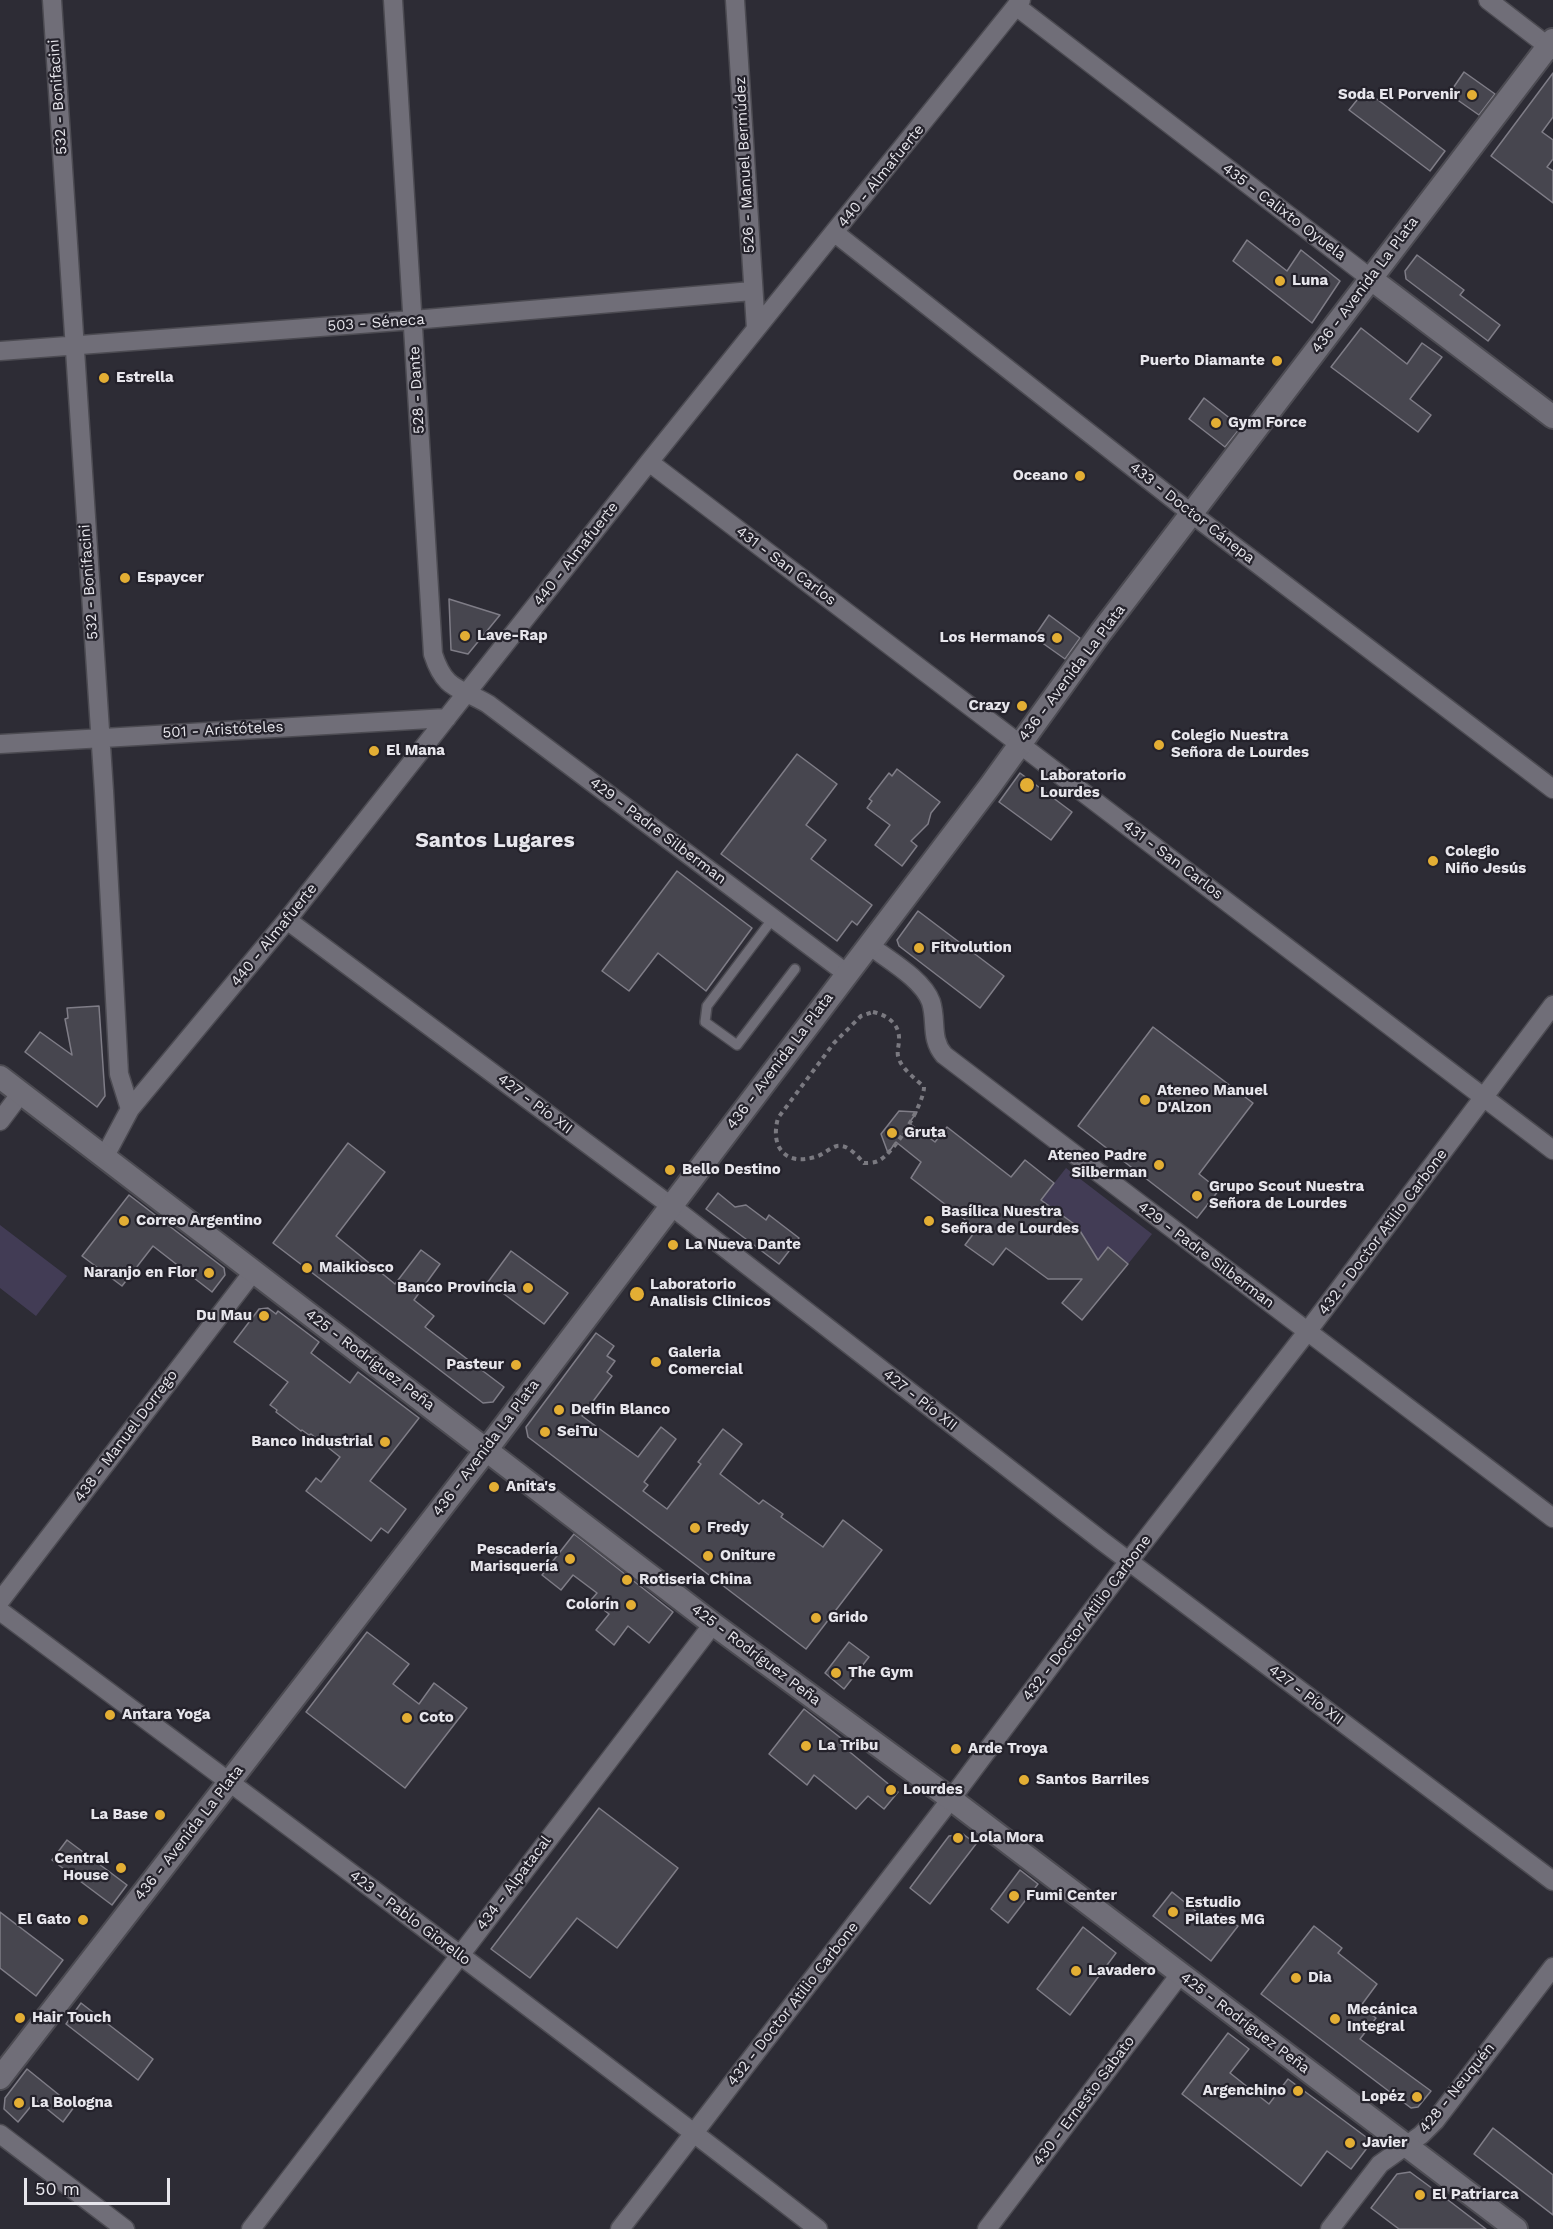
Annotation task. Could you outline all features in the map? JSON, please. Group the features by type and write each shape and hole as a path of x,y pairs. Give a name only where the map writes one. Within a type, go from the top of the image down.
{"street":[{"name":"532 - Bonifacini","path":"52,0 119,1074 130,1109"},
{"name":"528 - Dante","path":"393,0 433,654 444,678 450,685 466,694"},
{"name":"526 - Manuel Bermúdez","path":"735,0 756,330"},
{"path":"1488,0 1551,45"},
{"name":"440 - Almafuerte","path":"130,1109 287,920 649,462 1019,3"},
{"name":"435 - Calixto Oyuela","path":"1019,3 1370,278 1553,417"},
{"name":"436 - Avenida La Plata","path":"0,2078 487,1449 990,786 1019,743 1370,278 1551,45"},
{"name":"433 - Doctor Cánepa","path":"835,233 1192,514 1553,789"},
{"name":"503 - Séneca","path":"0,351 413,320 752,291"},
{"name":"431 - San Carlos","path":"649,462 1553,1150"},
{"name":"429 - Padre Silberman","path":"466,694 488,704 846,973"},
{"name":"501 - Aristóteles","path":"0,744 447,718"},
{"name":"427 - Pío XII","path":"287,920 671,1206 1129,1561 1553,1881"},
{"name":"429 - Padre Silberman","path":"869,945 923,987 933,1010 937,1046 944,1055 1553,1518"},
{"name":"432 - Doctor Atilio Carbone","path":"620,2229 951,1799 1129,1561 1307,1332 1553,1005"},
{"name":"425 - Rodríguez Peña","path":"0,1077 713,1624 951,1799 1516,2229"},
{"path":"0,1121 21,1093"},
{"path":"105,1156 130,1109"},
{"name":"438 - Manuel Dorrego","path":"0,1601 253,1272"},
{"name":"423 - Pablo Giorello","path":"0,1611 230,1781 818,2229"},
{"name":"434 - Alpatacal","path":"251,2229 713,1624"},
{"name":"428 - Neuquén","path":"1330,2229 1380,2164 1421,2135 1435,2121 1553,1967"},
{"name":"430 - Ernesto Sabato","path":"987,2229 1181,1973"},
{"path":"0,2134 125,2229"}],"lane":[{"path":"774,917 707,1006 705,1022 737,1045 795,969"}],"path":[{"path":"873,1012 883,1014 898,1029 899,1062 924,1087 924,1096 917,1112 903,1132 888,1153 877,1162 864,1163 846,1148 836,1146 817,1157 791,1158 777,1145 774,1131 778,1118 834,1043 861,1016 873,1012"},
{"path":"903,1132 910,1138"}],"shaded area":[{"path":"1066,1168 1152,1234 1128,1264 1108,1247 1095,1263 1087,1257 1087,1242 1077,1226 1041,1200"},
{"path":"0,1225 67,1276 36,1316 0,1288"}],"building":[{"name":"Soda El Porvenir","path":"1464,72 1495,94 1479,115 1449,94"},
{"path":"1553,73 1553,117 1542,132 1553,140 1553,159 1547,167 1553,171 1553,203 1491,156"},
{"path":"1365,90 1445,151 1430,171 1349,110"},
{"path":"1247,240 1287,271 1301,250 1340,281 1312,323 1233,261"},
{"path":"1417,255 1464,290 1460,295 1500,325 1488,341 1406,279 1405,271"},
{"path":"1361,328 1407,364 1422,343 1442,357 1410,399 1431,415 1418,432 1331,367"},
{"name":"Gym Force","path":"1204,398 1241,427 1225,447 1189,419"},
{"path":"449,599 500,615 468,654 451,650"},
{"name":"Los Hermanos","path":"1049,615 1080,638 1065,659 1034,637"},
{"path":"797,754 837,784 806,825 826,840 811,859 872,905 857,925 852,921 837,941 721,854"},
{"path":"897,769 940,802 931,813 928,824 911,841 917,846 902,866 875,845 890,825 867,808 872,801 869,799 889,773 892,776"},
{"path":"1020,773 1072,812 1051,840 999,802"},
{"path":"677,871 752,928 706,991 658,953 629,991 602,971"},
{"path":"918,911 1004,976 980,1008 899,946 897,940"},
{"path":"99,1006 105,1096 97,1107 25,1052 40,1032 72,1055 65,1019 68,1018 67,1008"},
{"path":"1153,1027 1253,1103 1199,1174 1219,1190 1197,1218 1078,1126"},
{"path":"899,1111 917,1112 909,1123 935,1142 947,1127 1011,1177 1025,1160 1054,1183 1041,1200 1077,1226 1098,1260 1108,1247 1128,1264 1082,1320 1062,1303 1082,1279 1048,1279 1006,1248 993,1265 965,1245 977,1229 911,1178 921,1162 896,1142 888,1153 881,1134"},
{"path":"348,1143 385,1172 336,1236 395,1284 421,1250 440,1264 414,1300 434,1316 425,1327 504,1387 493,1402 483,1403 273,1243"},
{"path":"718,1193 735,1207 746,1205 766,1220 769,1215 799,1238 779,1264 706,1209"},
{"path":"129,1195 224,1268 225,1275 212,1292 153,1246 122,1286 82,1256"},
{"name":"Banco Provincia","path":"511,1251 568,1293 544,1324 488,1282"},
{"path":"268,1308 276,1314 278,1311 319,1342 311,1353 350,1383 358,1372 419,1418 370,1481 406,1509 388,1533 381,1528 371,1541 306,1491 316,1478 321,1482 340,1457 311,1434 301,1431 276,1412 277,1410 270,1405 288,1382 234,1342 259,1309"},
{"path":"596,1333 614,1346 607,1356 615,1361 607,1372 612,1376 582,1416 638,1457 661,1427 676,1439 644,1482 648,1485 643,1491 667,1509 701,1464 698,1462 723,1429 742,1444 720,1474 759,1504 763,1500 783,1514 781,1517 823,1547 843,1520 882,1550 806,1649 528,1437 526,1427"},
{"path":"574,1534 673,1612 649,1643 628,1626 614,1645 596,1630 609,1614 591,1600 597,1593 573,1575 561,1590 542,1575"},
{"name":"Coto","path":"367,1632 409,1664 393,1684 419,1704 434,1683 467,1708 405,1788 306,1712"},
{"path":"849,1642 869,1657 844,1689 825,1673"},
{"path":"804,1709 842,1739 839,1743 898,1792 884,1809 868,1796 856,1809 814,1775 807,1785 769,1754"},
{"path":"599,1808 678,1868 617,1948 577,1918 530,1978 491,1949"},
{"path":"963,1834 976,1844 930,1904 910,1888 949,1836"},
{"path":"67,1840 127,1885 112,1905 52,1860"},
{"name":"Fumi Center","path":"1020,1870 1038,1884 1008,1923 991,1909"},
{"path":"1172,1892 1213,1925 1221,1914 1238,1926 1211,1961 1153,1916"},
{"path":"0,1912 63,1960 36,1996 0,1968"},
{"path":"1314,1926 1342,1948 1338,1953 1377,1984 1360,2007 1376,2018 1360,2039 1431,2091 1418,2107 1411,2108 1261,1994"},
{"name":"Lavadero","path":"1083,1927 1116,1953 1070,2015 1037,1989"},
{"path":"81,2003 153,2059 138,2080 66,2024"},
{"path":"1228,2033 1249,2049 1230,2073 1269,2104 1288,2079 1366,2137 1367,2148 1351,2169 1327,2151 1301,2186 1182,2094"},
{"path":"27,2069 74,2107 63,2122 36,2100 18,2122 4,2109 5,2098"},
{"path":"1493,2128 1553,2175 1553,2215 1474,2154"},
{"path":"1410,2172 1486,2229 1399,2229 1371,2208 1397,2174"}],"place":[{"name":"Soda El Porvenir","path":"1472,95"},
{"name":"Luna","path":"1280,281"},
{"name":"Puerto Diamante","path":"1277,361"},
{"name":"Estrella","path":"104,378"},
{"name":"Gym Force","path":"1216,423"},
{"name":"Oceano","path":"1080,476"},
{"name":"Espaycer","path":"125,578"},
{"name":"Lave-Rap","path":"465,636"},
{"name":"Los Hermanos","path":"1057,638"},
{"name":"Crazy","path":"1022,706"},
{"name":"Colegio Nuestra Señora de Lourdes","path":"1159,745"},
{"name":"El Mana","path":"374,751"},
{"name":"Laboratorio Lourdes","path":"1027,785"},
{"name":"Colegio Niño Jesús","path":"1433,861"},
{"name":"Fitvolution","path":"919,948"},
{"name":"Ateneo Manuel D'Alzon","path":"1145,1100"},
{"name":"Gruta","path":"892,1133"},
{"name":"Ateneo Padre Silberman","path":"1159,1165"},
{"name":"Bello Destino","path":"670,1170"},
{"name":"Grupo Scout Nuestra Señora de Lourdes","path":"1197,1196"},
{"name":"Correo Argentino","path":"124,1221"},
{"name":"Basílica Nuestra Señora de Lourdes","path":"929,1221"},
{"name":"La Nueva Dante","path":"673,1245"},
{"name":"Maikiosco","path":"307,1268"},
{"name":"Naranjo en Flor","path":"209,1273"},
{"name":"Banco Provincia","path":"528,1288"},
{"name":"Laboratorio Analisis Clinicos","path":"637,1294"},
{"name":"Du Mau","path":"264,1316"},
{"name":"Galeria Comercial","path":"656,1362"},
{"name":"Pasteur","path":"516,1365"},
{"name":"Delfin Blanco","path":"559,1410"},
{"name":"SeiTu","path":"545,1432"},
{"name":"Banco Industrial","path":"385,1442"},
{"name":"Anita's","path":"494,1487"},
{"name":"Fredy","path":"695,1528"},
{"name":"Oniture","path":"708,1556"},
{"name":"Pescadería Marisquería","path":"570,1559"},
{"name":"Rotiseria China","path":"627,1580"},
{"name":"Colorín","path":"631,1605"},
{"name":"Grido","path":"816,1618"},
{"name":"The Gym","path":"836,1673"},
{"name":"Antara Yoga","path":"110,1715"},
{"name":"Coto","path":"407,1718"},
{"name":"La Tribu","path":"806,1746"},
{"name":"Arde Troya","path":"956,1749"},
{"name":"Santos Barriles","path":"1024,1780"},
{"name":"Lourdes","path":"891,1790"},
{"name":"La Base","path":"160,1815"},
{"name":"Lola Mora","path":"958,1838"},
{"name":"Central House","path":"121,1868"},
{"name":"Fumi Center","path":"1014,1896"},
{"name":"Estudio Pilates MG","path":"1173,1912"},
{"name":"El Gato","path":"83,1920"},
{"name":"Lavadero","path":"1076,1971"},
{"name":"Dia","path":"1296,1978"},
{"name":"Hair Touch","path":"20,2018"},
{"name":"Mecánica Integral","path":"1335,2019"},
{"name":"Argenchino","path":"1298,2091"},
{"name":"Lopéz","path":"1417,2097"},
{"name":"La Bologna","path":"19,2103"},
{"name":"Javier","path":"1350,2143"},
{"name":"El Patriarca","path":"1420,2195"}],"district":[{"name":"Santos Lugares","path":"495,841"}]}
